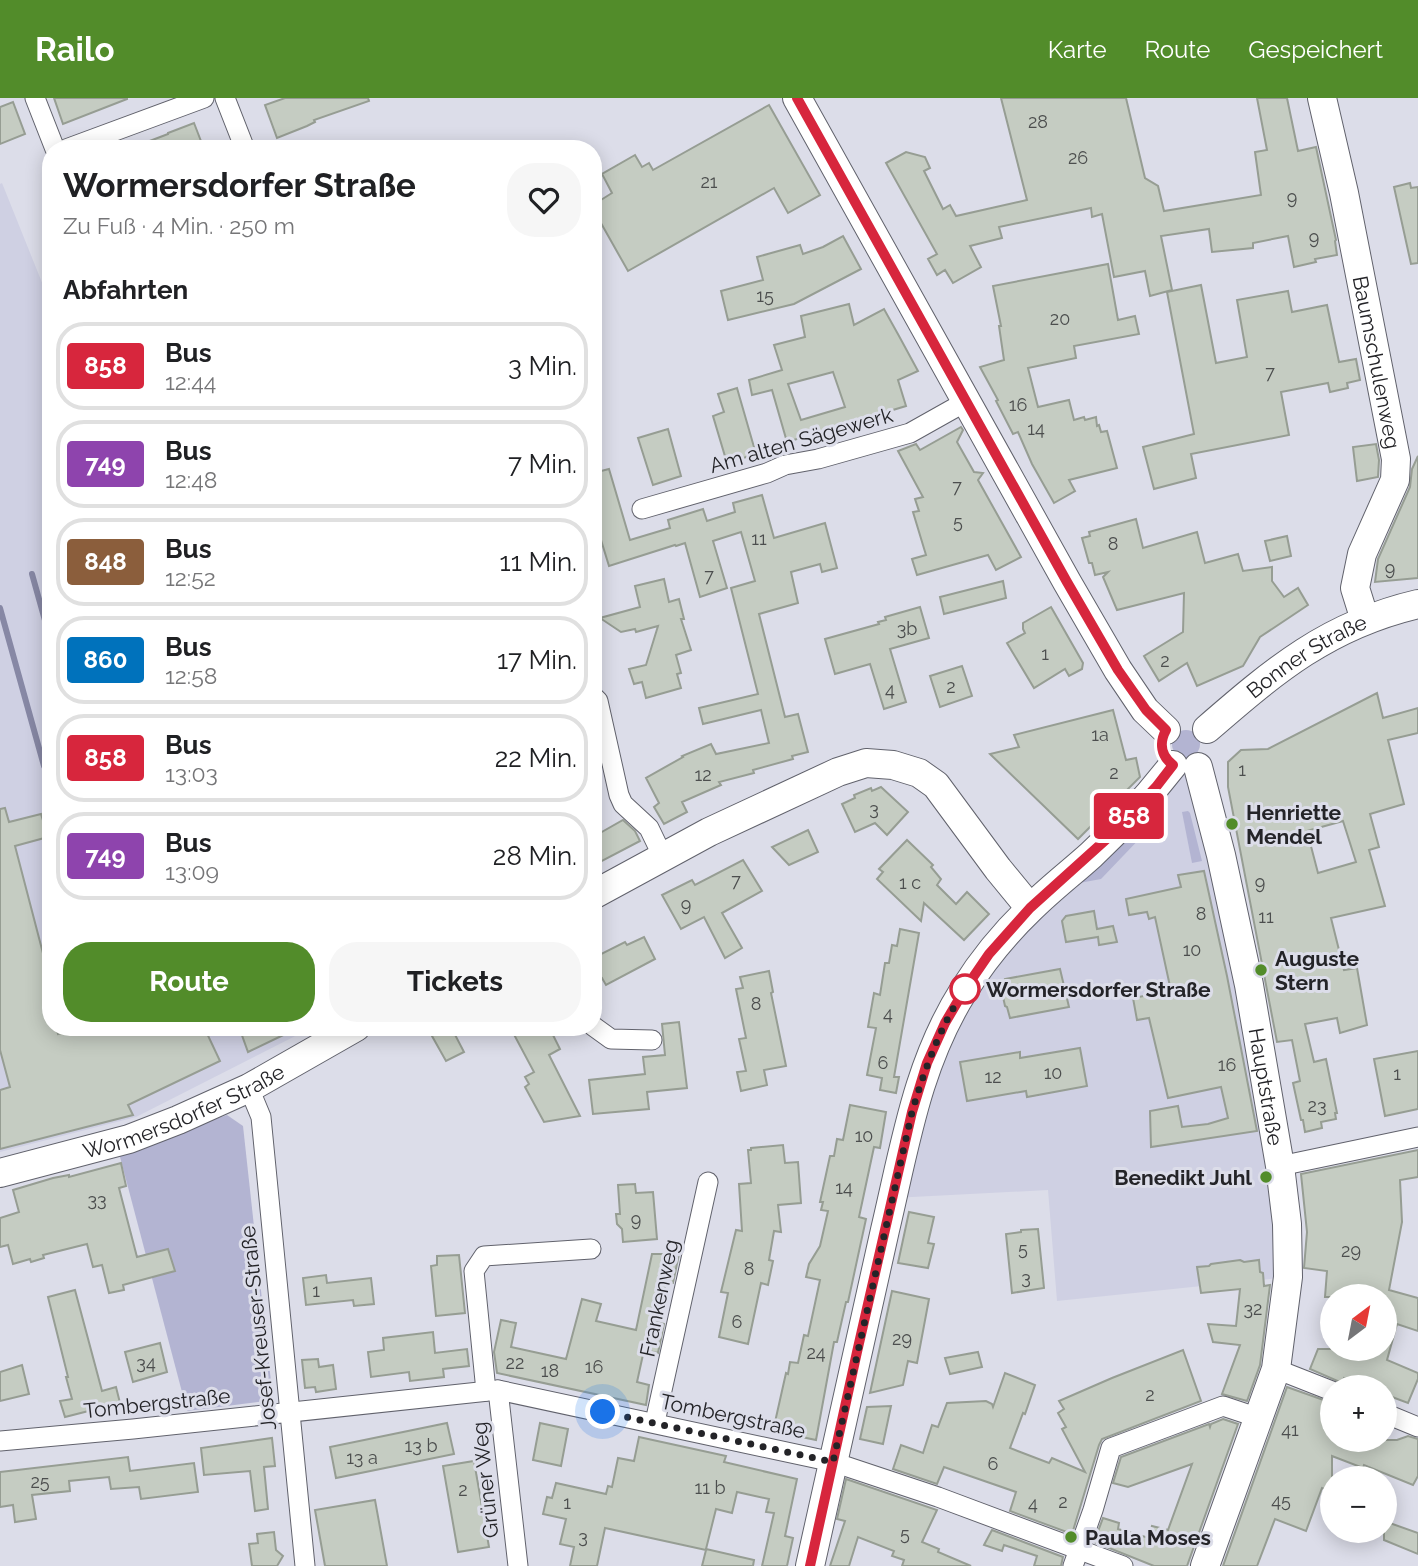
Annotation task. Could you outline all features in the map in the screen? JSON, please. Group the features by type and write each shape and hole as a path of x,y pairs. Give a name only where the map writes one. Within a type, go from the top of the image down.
{"street":[{"path":"35,98 51,140"},
{"path":"90,140 204,98"},
{"path":"225,98 241,140"},
{"path":"797,98 1118,670 1146,710 1166,730"},
{"name":"Baumschulenweg","path":"1326,102 1396,459 1395,480 1362,554 1355,588 1364,620"},
{"name":"Am alten Sägewerk","path":"642,509 767,473 785,465 818,459 910,433 967,401"},
{"name":"Bonner Straße","path":"1207,729 1286,663 1328,636 1364,620 1418,604"},
{"path":"602,718 623,804 649,828 663,857"},
{"path":"810,1566 912,1112 927,1063 945,1023 989,954 1030,908 1111,835 1156,787 1186,766 1208,760 1212,741 1207,729 1198,722 1188,720 1177,722 1166,730 1162,747 1168,762 1186,766"},
{"path":"602,890 709,832 838,772 866,763 893,765 919,773 936,785 1030,908"},
{"name":"Hauptstraße","path":"1186,766 1221,855 1249,985 1280,1166 1287,1224 1287,1276 1276,1369 1205,1566"},
{"path":"602,1033 611,1040 652,1040"},
{"name":"Wormersdorfer Straße","path":"0,1172 129,1139 178,1120 249,1088 340,1036"},
{"name":"Josef-Kreuser-Straße","path":"249,1088 261,1117 305,1566"},
{"path":"1280,1166 1418,1137"},
{"name":"Frankenweg","path":"655,1422 708,1182"},
{"path":"492,1390 474,1271 484,1256 591,1249"},
{"path":"1276,1369 1320,1386"},
{"name":"Tombergstraße","path":"0,1441 492,1390 655,1422 833,1462 938,1497 1076,1558 1123,1566"},
{"name":"Grüner Weg","path":"492,1390 518,1566"},
{"path":"1076,1558 1111,1448 1223,1406 1259,1418"},
{"path":"1397,1418 1418,1427"}],"shaded area":[{"path":"2,183 42,283 42,1036 295,1036 136,1117 0,1152"},
{"path":"1186,730 1196,734 1200,744 1196,754 1186,758 1176,754 1172,744 1176,734"},
{"path":"1185,770 1202,779 1288,1277 1057,1301 1048,1190 893,1198 965,989"},
{"path":"1161,801 1168,809 1101,879 1074,884"},
{"path":"1188,811 1202,861 1192,863 1182,812"},
{"path":"227,1115 243,1126 273,1400 187,1411 119,1153"}],"building":[{"path":"54,98 127,98 127,99 63,124"},
{"path":"285,98 368,98 369,101 314,120 315,122 307,126 277,138 265,105"},
{"path":"1001,98 1126,98 1145,178 1158,186 1164,211 1261,195 1255,152 1267,150 1257,98 1287,98 1298,151 1316,147 1337,255 1294,267 1288,236 1253,243 1253,248 1212,252 1209,229 1161,236 1172,290 1150,296 1145,271 1114,277 1102,214 1092,217 1091,208 999,227 1002,238 970,246 981,267 953,283 945,270 937,275 928,259 937,254 886,163 906,152 925,157 930,168 924,171 943,209 950,205 956,216 1027,200"},
{"path":"13,102 25,134 0,144 0,107"},
{"path":"769,105 820,195 788,213 774,188 628,271 602,225 602,199 612,193 602,174 635,155 642,167 649,163 653,170"},
{"path":"194,123 201,140 152,140"},
{"path":"1410,183 1411,188 1418,187 1418,263 1411,264 1394,187"},
{"path":"843,236 861,269 794,304 728,320 721,291 763,280 757,257 800,245 803,254"},
{"path":"1108,264 1118,320 1135,316 1139,334 1074,346 1076,358 1028,368 1038,407 1069,400 1074,420 1096,417 1101,432 1107,431 1117,468 1069,480 1075,491 1054,503 1018,432 1013,434 980,367 1004,360 993,286"},
{"path":"1201,285 1216,363 1247,357 1237,300 1288,291 1292,312 1327,305 1339,362 1356,359 1360,380 1347,383 1348,388 1330,392 1328,383 1281,392 1289,435 1191,454 1196,478 1154,489 1143,447 1194,434 1167,292"},
{"path":"849,304 854,325 884,309 918,371 898,380 906,406 787,442 772,390 752,395 749,380 782,370 774,345 805,337 801,316","holes":["833,372 845,407 801,420 788,384"]},
{"path":"737,388 756,454 727,463 713,416 724,412 718,394"},
{"path":"961,427 963,430 957,442 974,472 983,473 978,480 1021,557 996,570 988,555 917,575 912,559 926,555 913,512 919,511 915,499 923,497 898,451 916,444 920,450"},
{"path":"668,429 681,476 653,485 638,438"},
{"path":"1376,444 1378,477 1357,481 1353,447"},
{"path":"1418,456 1418,578 1375,582 1378,559 1410,487 1412,469"},
{"path":"609,469 630,540 670,528 668,520 703,509 707,521 735,512 733,503 762,495 774,538 825,523 837,568 822,572 820,564 791,572 798,603 759,614 785,717 798,714 808,752 753,770 754,773 719,782 721,785 682,802 687,812 664,824 654,807 659,803 646,778 682,756 711,744 716,754 769,743 761,710 703,724 699,708 758,694 731,588 755,581 741,532 713,541 727,588 700,597 685,543 609,566 602,543 602,471"},
{"path":"1136,519 1143,548 1197,532 1205,563 1238,554 1243,571 1272,567 1272,581 1284,597 1298,588 1308,605 1260,637 1243,666 1197,686 1187,663 1159,681 1144,656 1183,632 1184,593 1117,610 1103,577 1108,572 1095,575 1082,538 1090,536 1089,532"},
{"path":"1287,536 1291,556 1270,561 1265,541"},
{"path":"664,579 669,602 679,599 684,619 681,619 691,650 676,655 681,673 677,674 681,688 646,698 642,682 634,684 629,669 646,665 658,626 636,632 635,629 621,632 602,619 640,607 635,586"},
{"path":"1003,581 1006,598 944,614 940,597"},
{"path":"920,607 929,638 890,649 906,702 884,709 870,664 835,674 825,639 879,624 878,622 886,620 885,617"},
{"path":"1051,607 1083,663 1082,669 1069,676 1065,669 1034,688 1007,643 1025,633 1023,623"},
{"path":"962,666 972,696 940,707 930,676"},
{"path":"1377,693 1383,718 1418,708 1418,733 1388,740 1404,804 1370,814 1379,847 1369,850 1385,906 1331,918 1344,970 1357,968 1367,1025 1340,1033 1337,1018 1305,1024 1314,1062 1326,1059 1337,1113 1336,1119 1321,1122 1322,1128 1305,1132 1293,1083 1300,1081 1292,1040 1277,1042 1228,787 1228,762 1241,750 1268,749","holes":["1343,821 1356,862 1318,873 1307,831"]},
{"path":"1113,710 1126,760 1136,758 1140,777 1078,839 990,754 1019,747 1014,735"},
{"path":"881,787 908,812 887,835 875,823 855,832 842,804 855,798 854,795"},
{"path":"5,808 9,822 41,814 42,817 42,839 15,846 42,950 42,1036 208,1036 220,1061 128,1105 133,1115 0,1149 0,1090 10,1087 0,1050 0,809"},
{"path":"623,820 635,831 640,841 602,861 602,832"},
{"path":"808,830 818,852 789,865 772,847"},
{"path":"907,840 933,865 931,867 941,879 937,885 956,904 967,892 989,914 964,940 924,903 921,921 877,879 883,872 879,869"},
{"path":"743,860 762,891 722,913 742,948 725,958 704,917 681,929 662,895 692,880 695,885"},
{"path":"1204,871 1257,1131 1151,1147 1150,1111 1178,1106 1182,1127 1228,1118 1221,1087 1168,1098 1149,1018 1137,1020 1133,998 1171,991 1155,917 1149,919 1147,912 1129,915 1126,899 1181,887 1178,875"},
{"path":"1094,911 1097,929 1113,926 1117,942 1099,945 1098,937 1066,942 1062,921 1066,916"},
{"path":"900,929 919,933 894,1077 899,1077 896,1093 880,1090 882,1078 867,1075 876,1028 868,1027 874,993 880,995 885,963 889,963 892,945 897,946"},
{"path":"644,937 655,959 606,985 602,978 602,954 625,942 627,945"},
{"path":"1060,969 1069,1007 1010,1018 1002,992 1007,991 1005,979"},
{"path":"769,971 786,1066 764,1070 767,1085 741,1091 737,1072 746,1071 739,1039 746,1038 736,989 743,988 740,977"},
{"path":"679,1022 687,1088 647,1092 649,1109 593,1114 589,1080 645,1074 643,1057 665,1055 662,1024"},
{"path":"242,1036 281,1036 248,1052"},
{"path":"432,1036 456,1036 464,1052 446,1061"},
{"path":"515,1036 554,1036 560,1049 549,1055 580,1116 544,1122 525,1087 529,1084 525,1077 534,1072"},
{"path":"1080,1048 1087,1086 1027,1097 1026,1091 967,1101 960,1062 1020,1052 1020,1058"},
{"path":"1418,1051 1418,1109 1385,1116 1374,1059"},
{"path":"850,1105 886,1112 880,1148 874,1147 859,1217 866,1219 848,1302 837,1342 834,1342 816,1440 773,1431 790,1362 798,1363 804,1335 808,1336 820,1280 806,1277 809,1264 820,1246 828,1211 821,1210 823,1202 820,1202 830,1156 834,1156 837,1139 843,1140"},
{"path":"783,1145 785,1163 798,1162 801,1203 778,1205 781,1232 774,1231 769,1260 773,1261 768,1285 761,1283 748,1344 719,1337 728,1293 721,1292 736,1230 742,1231 739,1184 751,1183 748,1150"},
{"path":"1418,1150 1418,1177 1400,1180 1402,1222 1390,1284 1326,1284 1327,1271 1304,1268 1307,1232 1301,1174"},
{"path":"121,1163 126,1186 119,1188 137,1257 168,1249 175,1271 123,1285 124,1290 109,1293 102,1265 93,1267 87,1244 43,1255 44,1258 31,1262 30,1259 13,1264 8,1245 0,1247 0,1218 19,1212 13,1190"},
{"path":"635,1184 636,1193 653,1192 657,1239 623,1242 622,1229 617,1224 616,1214 620,1214 618,1185"},
{"path":"909,1212 934,1217 928,1243 934,1244 928,1268 898,1263"},
{"path":"1038,1229 1044,1288 1012,1293 1006,1234"},
{"path":"652,1254 679,1254 673,1283 666,1282 657,1322 664,1324 658,1353 644,1350 637,1382 649,1385 646,1405 497,1373 494,1352 501,1320 516,1323 511,1347 566,1359 582,1299 601,1304 596,1321 636,1330"},
{"path":"459,1255 465,1313 436,1316 431,1266 437,1265 437,1256"},
{"path":"1240,1260 1259,1260 1264,1286 1270,1285 1260,1365 1247,1401 1222,1394 1240,1345 1213,1342 1208,1324 1236,1326 1240,1289 1201,1293 1197,1267"},
{"path":"326,1275 327,1283 371,1278 374,1304 354,1306 353,1300 306,1305 303,1278"},
{"path":"75,1290 102,1391 116,1387 120,1403 65,1417 60,1401 72,1399 48,1297"},
{"path":"892,1291 929,1299 917,1363 908,1361 903,1385 870,1393"},
{"path":"1397,1292 1418,1298 1418,1331 1397,1324"},
{"path":"433,1332 435,1353 467,1349 469,1366 443,1369 444,1377 410,1381 409,1372 371,1377 368,1352 384,1350 383,1338"},
{"path":"160,1343 167,1372 133,1382 125,1352"},
{"path":"1318,1349 1320,1362 1392,1362 1418,1373 1408,1403 1397,1399 1397,1375 1324,1375 1310,1369"},
{"path":"1183,1350 1201,1401 1102,1439 1072,1534 1010,1511 1016,1492 944,1467 937,1484 893,1469 901,1445 923,1453 932,1425 938,1427 947,1403 986,1401 993,1407 1005,1373 1035,1385 1010,1448 1049,1463 1052,1458 1085,1472 1062,1429 1066,1427 1058,1413 1064,1409 1059,1401"},
{"path":"978,1352 982,1367 950,1374 945,1358"},
{"path":"318,1359 319,1367 333,1365 336,1389 316,1392 315,1387 305,1388 302,1360"},
{"path":"22,1365 29,1394 0,1401 0,1372"},
{"path":"1287,1387 1320,1399 1320,1452 1397,1452 1397,1440 1408,1436 1418,1439 1418,1476 1413,1485 1397,1478 1397,1466 1358,1466 1332,1456 1332,1466 1320,1466 1320,1493 1306,1531 1275,1519 1257,1566 1223,1566"},
{"path":"891,1406 883,1444 860,1439 867,1407"},
{"path":"1223,1419 1238,1424 1187,1566 1154,1566 1094,1542 1103,1518 1119,1523 1118,1529 1149,1538 1152,1526 1168,1530 1192,1464 1128,1487 1113,1483 1121,1457 1209,1424 1210,1427"},
{"path":"447,1423 454,1454 336,1478 330,1447"},
{"path":"540,1423 568,1429 561,1466 533,1460"},
{"path":"639,1437 726,1456 724,1462 797,1479 785,1536 793,1538 787,1566 762,1566 774,1513 766,1512 769,1499 737,1492 732,1513 716,1509 706,1549 754,1560 753,1566 702,1566 706,1550 605,1528 597,1566 570,1566 574,1547 560,1544 566,1519 543,1514 547,1497 552,1498 556,1483 606,1494 608,1486 612,1487 618,1458 634,1461"},
{"path":"272,1438 275,1466 264,1467 268,1509 255,1511 250,1471 204,1475 201,1448"},
{"path":"128,1457 130,1471 194,1463 198,1492 141,1499 139,1487 111,1489 109,1477 69,1481 70,1491 32,1495 36,1519 15,1522 13,1505 0,1507 0,1472"},
{"path":"474,1461 489,1547 458,1552 443,1466"},
{"path":"846,1479 937,1510 922,1542 971,1566 902,1566 904,1560 892,1556 894,1551 858,1537 849,1566 830,1566 845,1521 837,1519"},
{"path":"375,1500 387,1566 325,1566 315,1510"},
{"path":"1397,1526 1418,1533 1418,1554 1391,1543 1397,1543"},
{"path":"992,1530 1063,1557 1061,1566 1034,1566 1037,1556 1004,1545 1002,1551 984,1545"},
{"path":"274,1532 276,1550 283,1556 277,1566 252,1566 249,1544 258,1543 257,1534"}],"waterway":[{"path":"32,574 42,610"},
{"path":"0,608 42,759"}],"bus line":[{"name":"858","path":"797,98 1118,670 1146,710 1166,730 1162,747 1168,762 1173,765 1111,835 1030,908 989,954 945,1023 927,1063 912,1112 810,1566"}],"place":[{"name":"Henriette Mendel","path":"1232,824"},
{"name":"Auguste Stern","path":"1261,970"},
{"name":"Wormersdorfer Straße","path":"965,989"},
{"name":"Benedikt Juhl","path":"1266,1177"},
{"name":"Paula Moses","path":"1071,1537"}],"route":[{"path":"603,1412 833,1462 912,1112 927,1063 945,1023 965,989"}]}
